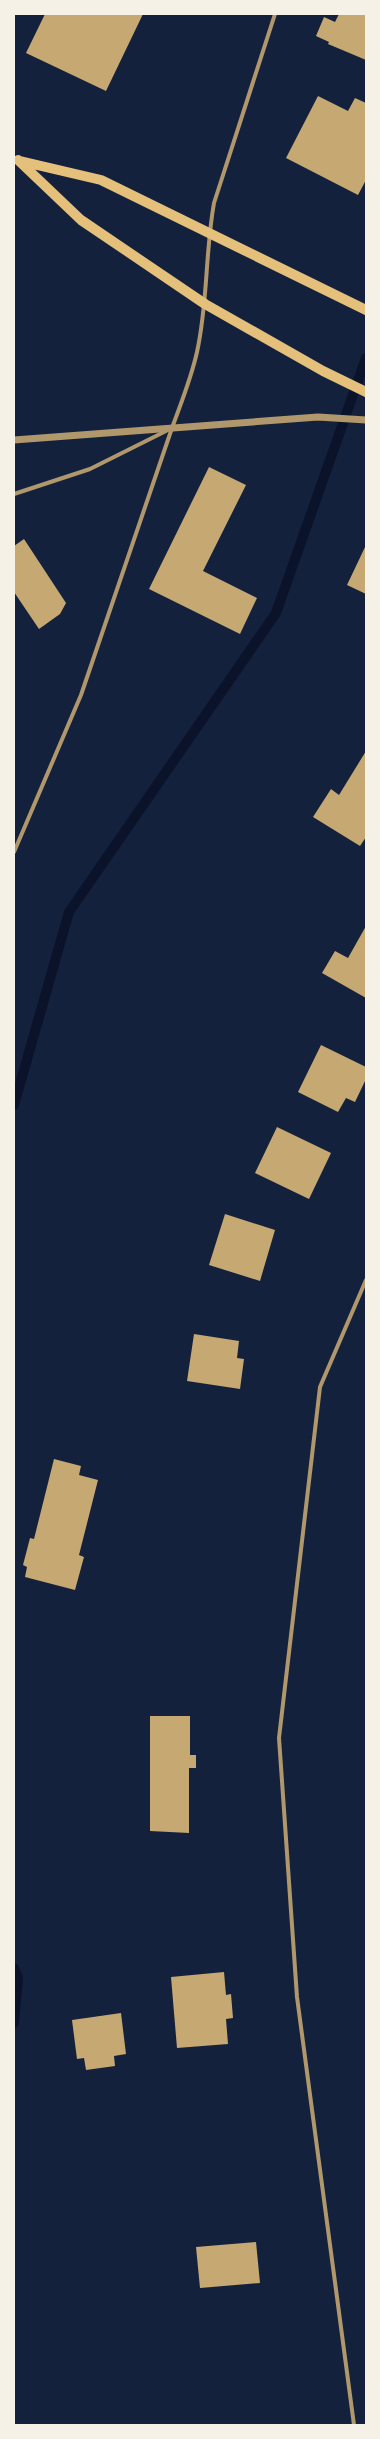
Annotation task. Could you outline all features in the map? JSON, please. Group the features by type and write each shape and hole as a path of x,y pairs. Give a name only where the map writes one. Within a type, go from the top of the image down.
{"main road":[{"path":"16,159 100,180 366,310"},
{"path":"16,159 81,220 205,304 323,371 366,392"}],"street":[{"path":"14,852 81,695 172,428 188,386 197,352 205,304 209,232 219,188 275,14"},
{"path":"14,440 318,417 366,420"},
{"path":"14,494 90,469 172,428"},
{"path":"354,2425 296,1997 279,1738 320,1387 366,1280"}],"building":[{"path":"45,14 143,14 106,91 26,53"},
{"path":"339,14 366,14 366,60 328,44 329,42 316,36 324,17 335,22"},
{"path":"318,96 348,111 355,98 366,103 366,180 358,195 286,158"},
{"path":"209,467 246,485 203,571 257,598 240,634 149,589"},
{"path":"24,539 66,603 60,614 39,629 14,592 14,546"},
{"path":"366,545 366,594 347,585"},
{"path":"366,751 366,837 360,846 313,817 331,789 339,795"},
{"path":"366,926 366,998 322,973 335,951 348,958"},
{"path":"321,1045 366,1067 366,1079 355,1102 346,1098 338,1112 298,1092"},
{"path":"277,1127 331,1153 309,1199 255,1173"},
{"path":"225,1214 275,1230 260,1281 209,1265"},
{"path":"194,1334 239,1341 237,1358 244,1359 240,1389 187,1381"},
{"path":"54,1459 81,1466 79,1475 98,1480 79,1555 84,1557 75,1590 25,1577 27,1567 23,1565 30,1538 34,1539"},
{"path":"150,1716 190,1716 190,1755 196,1755 196,1768 189,1768 189,1833 150,1831"},
{"path":"224,1972 226,1995 231,1994 233,2018 226,2019 228,2044 177,2048 171,1977"},
{"path":"121,2013 126,2054 114,2056 115,2066 86,2070 84,2058 77,2059 72,2020"},
{"path":"256,2242 260,2283 200,2288 196,2247"}],"waterway":[{"path":"14,1105 69,912 276,613 366,358"},
{"path":"14,1968 18,1978 14,2023"}]}
